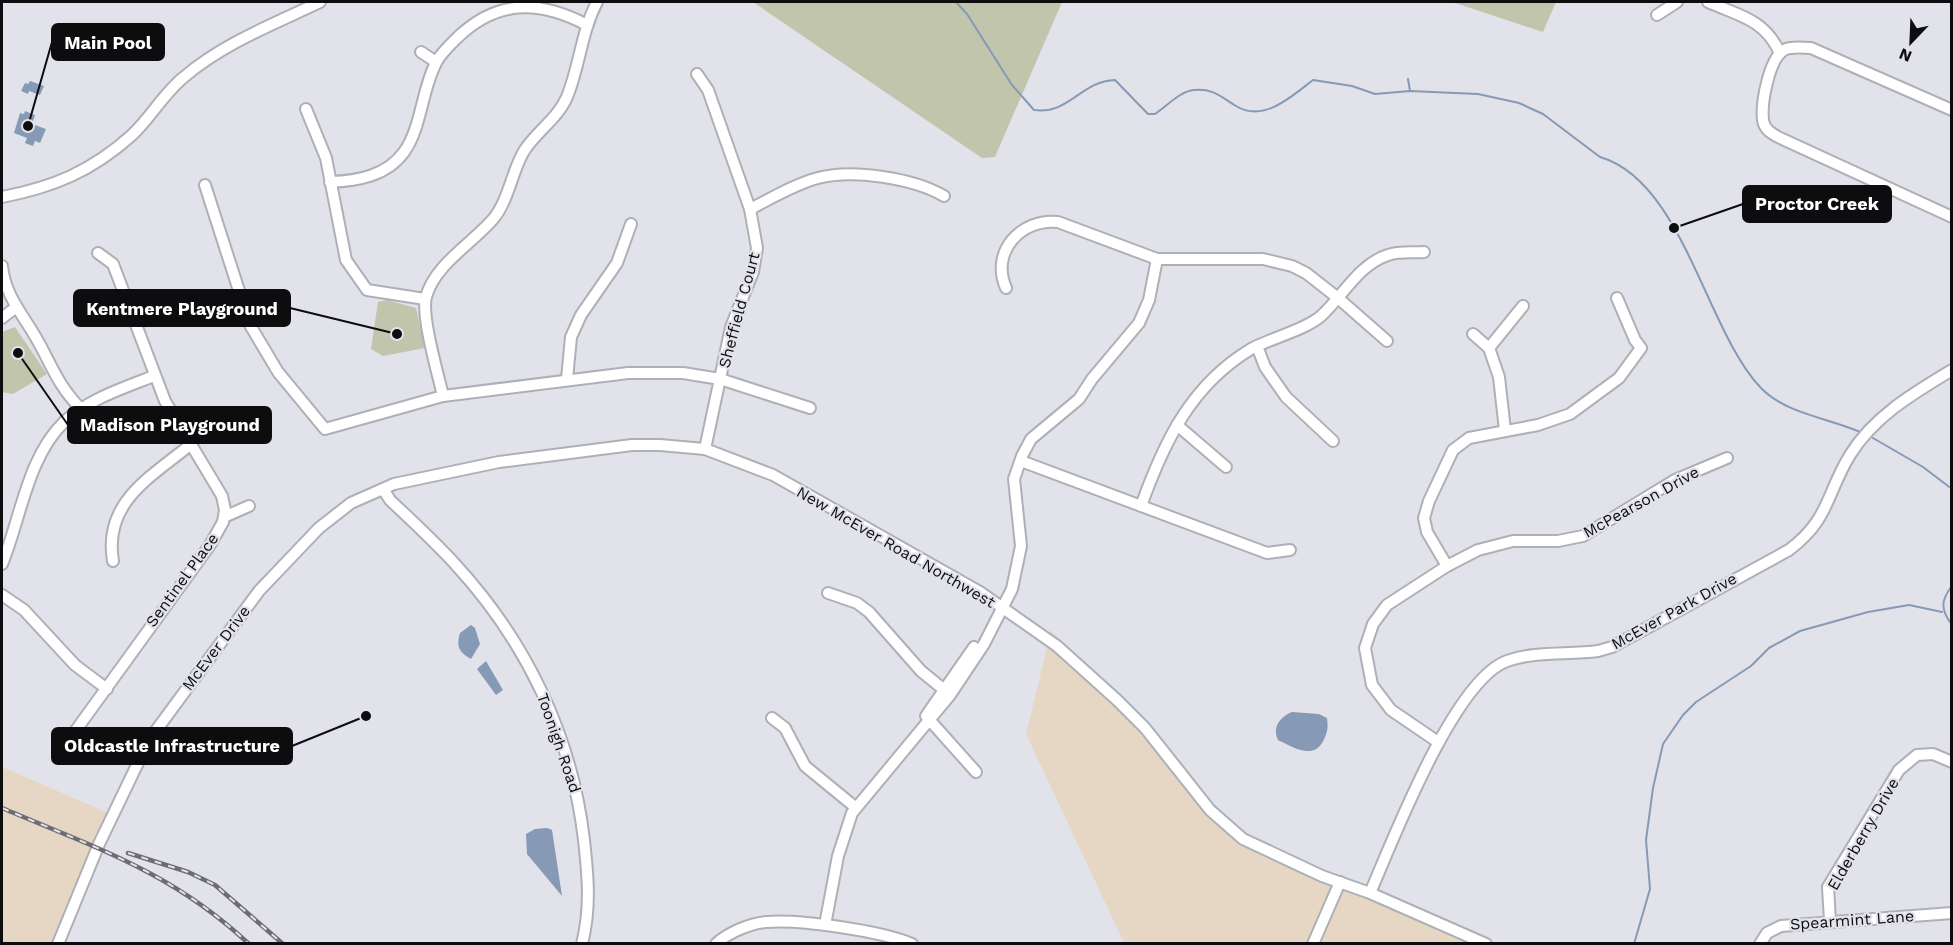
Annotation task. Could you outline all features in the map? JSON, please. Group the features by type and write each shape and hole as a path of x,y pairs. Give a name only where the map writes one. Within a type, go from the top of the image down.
{"street":[{"path":"2,197 39,190 82,172 132,135 183,77 232,43 320,2"},
{"path":"443,396 425,299 431,283 442,268 478,236 496,214 523,153 563,104 585,24 597,2"},
{"path":"1657,15 1677,2"},
{"path":"1708,2 1763,26 1772,36 1780,53"},
{"path":"330,182 358,180 376,175 405,152 436,62 467,28 490,11 504,5 525,3 548,6 585,24"},
{"path":"1952,110 1811,48 1787,49 1780,53 1768,74 1763,121 1768,130 1952,217"},
{"path":"422,52 436,62"},
{"name":"Sheffield Court","path":"697,74 708,90 750,208 757,248 753,272 731,327 705,449"},
{"path":"306,109 326,158 346,260 367,290 425,299"},
{"path":"750,208 816,178 832,176 907,180 944,196"},
{"path":"205,185 250,325 278,372 325,429 443,396 567,379 647,372 683,373 720,379 810,408"},
{"path":"1006,288 1001,277 1003,254 1024,228 1042,220 1058,222 1157,259 1263,259 1306,273 1387,341"},
{"path":"567,379 571,337 581,315 617,262 631,224"},
{"path":"1142,506 1161,453 1177,425 1203,390 1226,366 1257,346 1320,318 1369,264 1394,253 1424,252"},
{"name":"Sentinel Place","path":"70,737 210,545 224,517 222,496 215,480 190,445 154,376 113,264 98,253"},
{"path":"821,924 838,827 853,805 928,718 984,644 1002,608 1018,571 1021,546 1014,479 1031,439 1079,399 1139,323 1149,300 1157,259"},
{"path":"2,266 7,290 15,308 35,335 56,379 82,410"},
{"path":"1447,566 1427,532 1424,518 1429,501 1453,450 1469,438 1538,425 1569,414 1619,378 1641,348 1635,340 1617,298"},
{"path":"1489,348 1523,306"},
{"path":"2,318 15,308"},
{"path":"1473,334 1489,348 1499,377 1505,430"},
{"path":"1257,346 1265,367 1286,397 1333,441"},
{"name":"McEver Park Drive","path":"1370,893 1438,742 1481,680 1494,668 1507,661 1534,656 1564,655 1612,648 1789,550 1806,537 1821,520 1850,456 1881,418 1897,404 1952,370"},
{"path":"2,564 42,452 65,421 100,398 154,376"},
{"path":"1177,425 1226,466"},
{"path":"112,561 112,530 128,498 190,445"},
{"name":"New McEver Road Northwest","path":"383,489 499,462 621,446 660,445 705,449 773,475 980,592 1057,646 1145,728 1222,823 1243,839 1275,855 1370,893 1486,944"},
{"name":"McPearson Drive","path":"1438,742 1391,710 1380,698 1368,672 1365,648 1372,624 1387,605 1447,566 1495,543 1558,541 1583,536 1675,480 1727,458"},
{"path":"1021,461 1267,553 1290,550"},
{"name":"McEver Drive","path":"58,944 130,775 149,740 259,591 319,528 351,503 383,489"},
{"name":"Toonigh Road","path":"383,489 390,500 455,564 498,617 531,666 549,703 580,803 590,892 582,944"},
{"path":"224,517 249,507"},
{"path":"828,593 857,603 868,612 921,671 947,693"},
{"path":"2,594 24,610 75,665 107,689"},
{"path":"772,718 785,728 805,766 853,805"},
{"path":"928,718 976,772"},
{"name":"Elderberry Drive","path":"1830,921 1828,887 1899,770 1917,755 1933,754 1952,762"},
{"path":"1313,944 1340,882"},
{"name":"Spearmint Lane","path":"1760,944 1767,933 1781,926 1952,913"},
{"path":"716,944 748,927 766,922 821,924 906,942"}],"shaded area":[{"path":"1051,631 1120,699 1187,785 1263,851 1474,943 1124,943 1026,734"},
{"path":"2,767 111,814 60,943 2,943"}],"green space":[{"path":"753,2 1062,2 995,157 982,158"},
{"path":"1452,2 1556,2 1543,32"},
{"path":"387,300 416,308 425,348 383,356 371,349 378,302"},
{"path":"15,327 47,374 13,394 2,392 2,332"}],"water":[{"path":"30,81 44,86 40,95 21,91 25,83 28,84"},
{"path":"25,111 35,115 32,124 46,129 40,143 35,141 33,146 25,143 27,138 14,133 20,113 24,114"},
{"path":"471,625 475,628 480,644 471,659 461,651 458,642 460,633"},
{"path":"486,661 503,690 496,695 477,669"},
{"path":"1292,712 1319,714 1327,718 1326,735 1316,749 1305,751 1278,740 1276,731 1278,723"},
{"path":"535,829 552,830 562,896 527,854 526,834"}],"waterway":[{"path":"956,2 967,14 1012,85 1034,110 1057,108 1093,86 1115,80 1148,114 1155,114 1184,93 1194,90 1206,90 1236,106 1257,111 1287,100 1313,80 1352,86 1375,94 1410,91 1478,94 1519,103 1543,114 1600,157 1628,171 1652,195 1673,226 1742,363 1761,388 1771,397 1795,410 1860,432"},
{"path":"1408,79 1410,91"},
{"path":"1873,438 1923,467 1952,489"},
{"path":"1952,586 1945,596 1943,606 1952,625"},
{"path":"1634,944 1650,889 1646,840 1653,788 1663,744 1683,715 1696,702 1751,666 1769,648 1800,631 1868,612 1909,605 1942,612"}],"railway":[{"path":"2,808 101,850 162,880 220,919 249,944"},
{"path":"128,853 188,872 215,885 283,944"}],"place":[{"name":"Main Pool","path":"28,126"},
{"name":"Proctor Creek","path":"1674,228"},
{"name":"Kentmere Playground","path":"397,334"},
{"name":"Madison Playground","path":"18,353"},
{"name":"Oldcastle Infrastructure","path":"366,716"}]}
